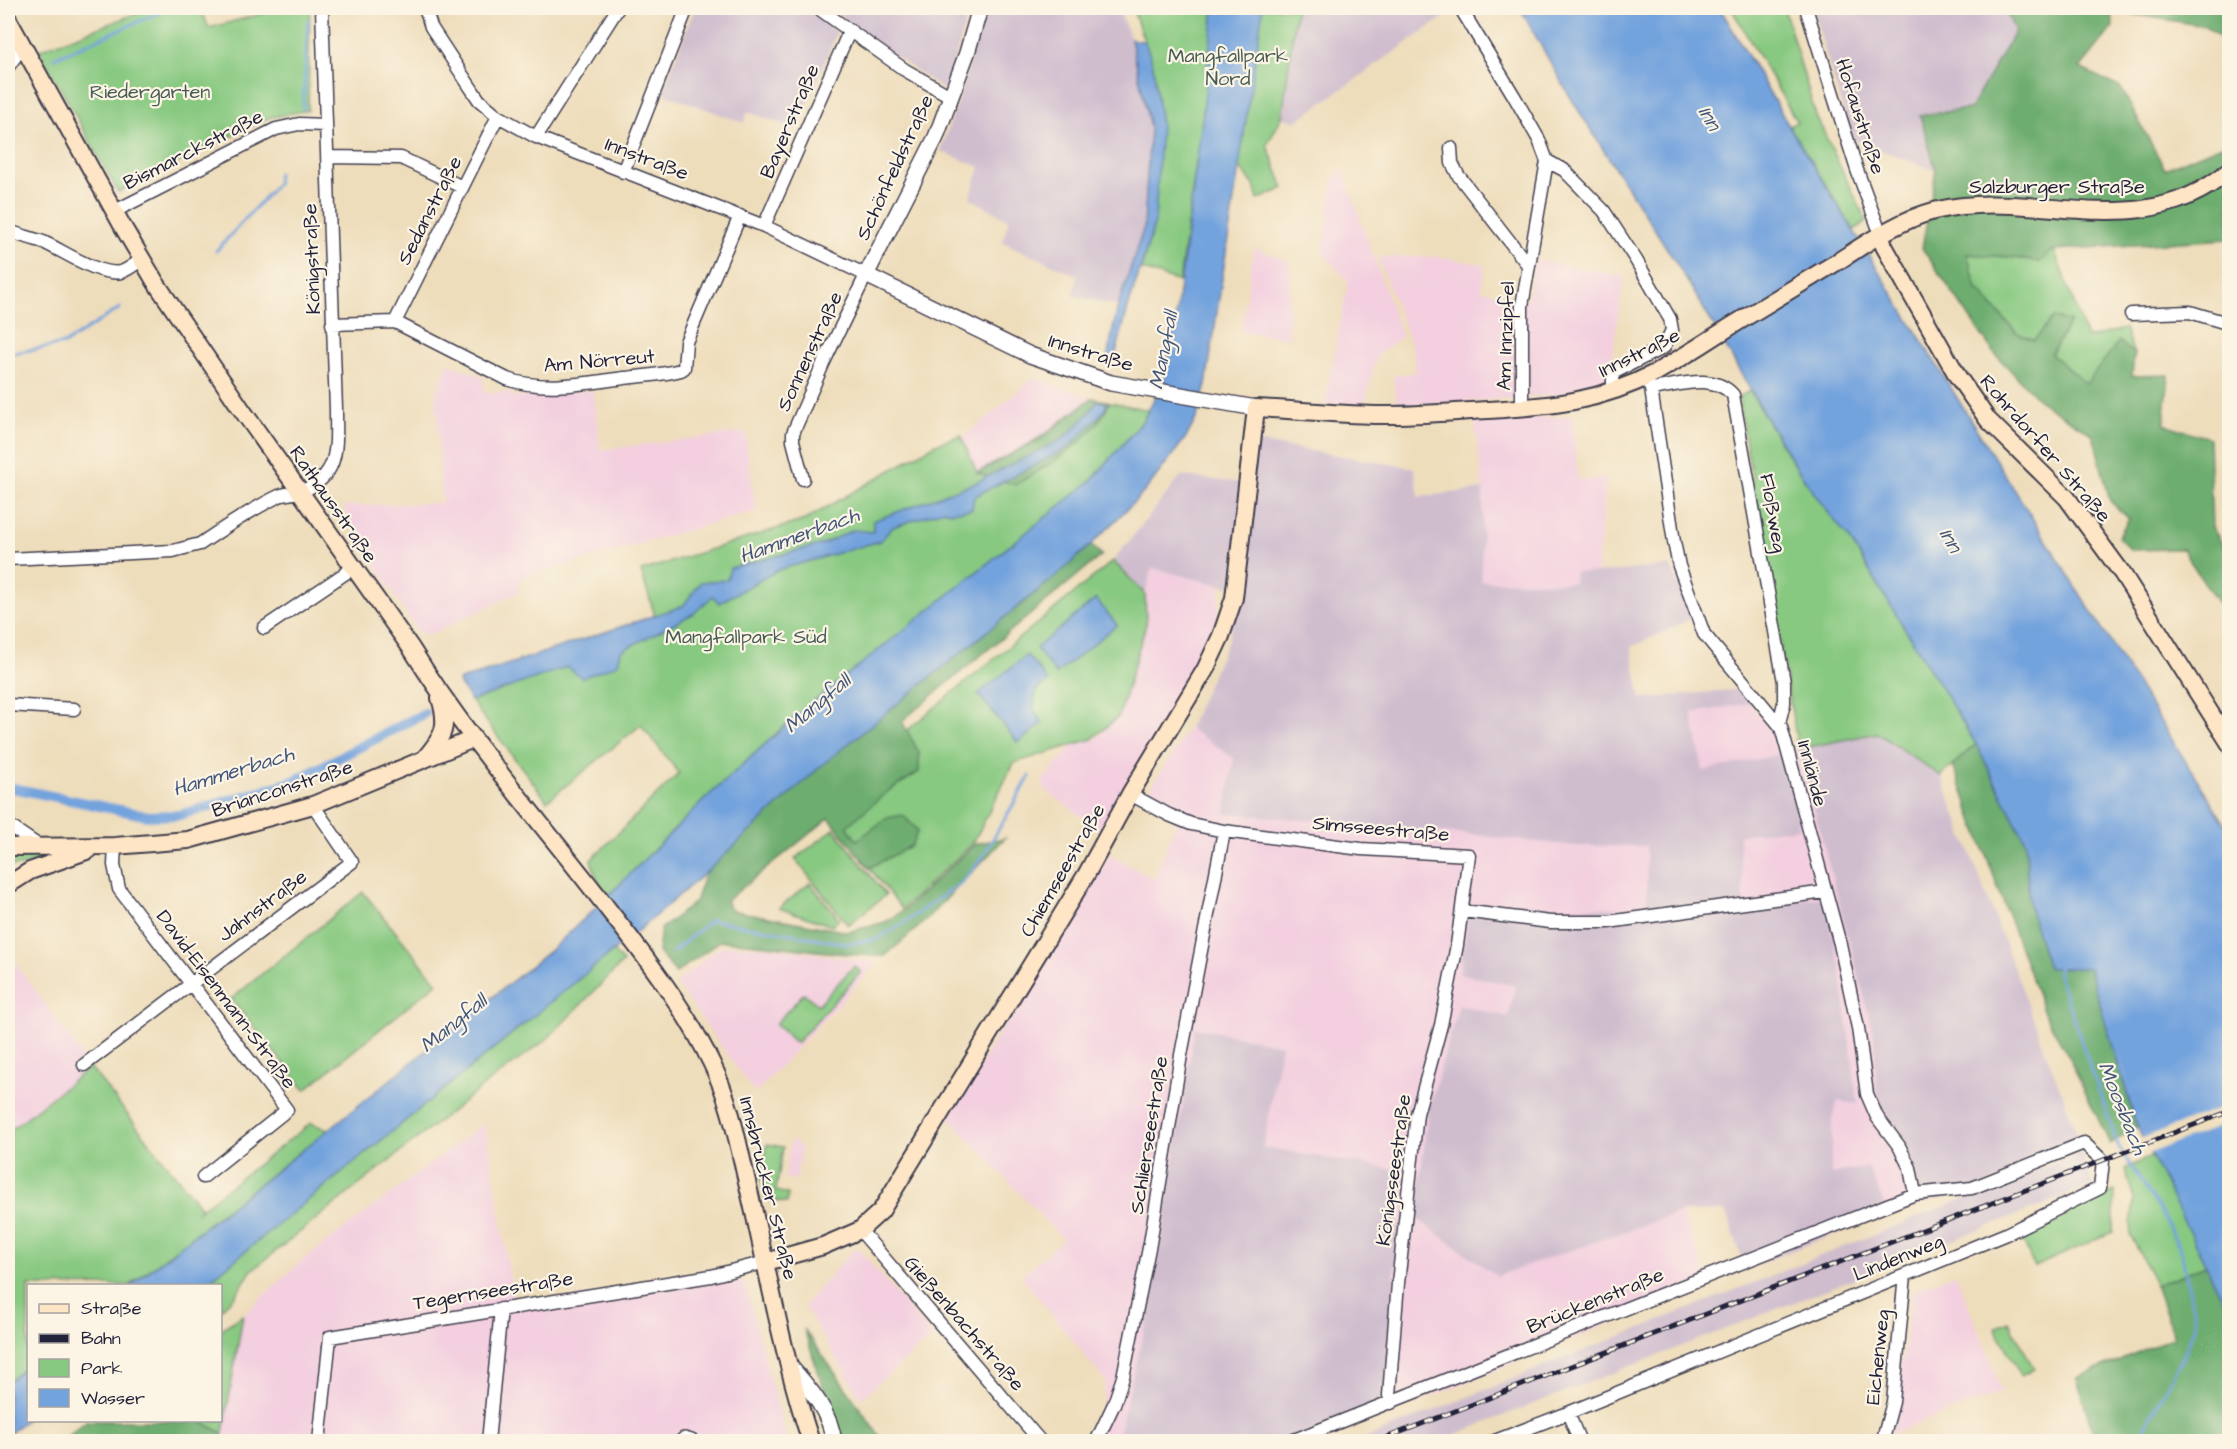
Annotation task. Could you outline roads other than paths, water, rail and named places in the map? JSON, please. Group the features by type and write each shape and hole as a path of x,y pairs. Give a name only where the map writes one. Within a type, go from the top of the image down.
{"main road":[{"name":"Rathausstraße","path":"8,19 141,260 242,410 473,739 648,960"},
{"name":"Salzburger Straße","path":"1881,235 1915,218 1962,207 2006,206 2096,212 2143,210 2177,202 2206,188 2229,170"},
{"name":"Innstraße","path":"1256,408 1375,415 1522,408 1572,403 1648,383 1704,343 1881,235"},
{"name":"Rohrdorfer Straße","path":"1881,235 1884,246 1958,377 1988,420 2067,498 2122,573 2229,744"},
{"name":"Chiemseestraße","path":"766,1262 822,1245 860,1230 881,1211 1086,875 1205,670 1221,636 1234,598 1256,408"},
{"path":"423,761 444,730 444,710 437,689"},
{"name":"Brianconstraße","path":"8,847 97,847 188,840 313,804 473,739"},
{"name":"Brianconstraße","path":"8,885 30,871 97,847"},
{"name":"Brianconstraße","path":"8,872 30,871"},
{"name":"Innsbrucker Straße","path":"648,960 688,1021 712,1064 726,1097 788,1364 811,1441"}],"street":[{"name":"Königstraße","path":"8,559 161,552 191,548 282,495 300,492 321,480 332,465 336,450 322,8"},
{"name":"Innstraße","path":"425,8 431,27 479,100 498,116 536,136 764,226 1030,355 1111,383 1256,408"},
{"path":"536,136 618,8"},
{"path":"623,171 687,8"},
{"path":"818,8 905,70 950,96"},
{"name":"Schönfeldstraße","path":"866,275 936,137 967,53 980,8"},
{"name":"Hofaustraße","path":"1806,8 1857,170 1881,235"},
{"path":"1461,9 1534,131 1547,161 1564,170 1604,211 1670,319 1672,330 1664,347 1613,373 1613,391"},
{"name":"Bayerstraße","path":"764,226 849,32"},
{"path":"8,67 22,47"},
{"name":"Sedanstraße","path":"395,322 498,116"},
{"name":"Bismarckstraße","path":"115,211 276,129 299,124 325,125"},
{"name":"Am Innzipfel","path":"1451,148 1452,163 1458,174 1528,265"},
{"path":"327,157 406,159 462,187"},
{"name":"Am Innzipfel","path":"1522,408 1522,306 1547,161"},
{"name":"Am Nörreut","path":"332,324 395,322 507,379 525,384 546,386 581,384 681,370 684,368 686,342 740,216"},
{"path":"8,231 43,242 79,261 111,271 127,270 141,260"},
{"name":"Sonnenstraße","path":"803,480 793,433 866,275"},
{"path":"2131,314 2190,312 2229,324"},
{"name":"Floßweg","path":"1648,383 1706,381 1718,383 1733,395 1784,682 1784,704 1779,723"},
{"name":"Innlände","path":"1648,383 1679,566 1704,634 1779,723 1840,944 1858,1028 1867,1094 1877,1117 1899,1146 1910,1168 1915,1194"},
{"path":"264,628 353,568"},
{"path":"8,705 74,709"},
{"name":"Simsseestraße","path":"1131,794 1169,816 1191,824 1224,831 1360,849 1469,855 1463,911"},
{"name":"Jahnstraße","path":"84,1065 352,862 313,804"},
{"path":"8,825 39,846"},
{"name":"Schlierseestraße","path":"1096,1442 1123,1377 1224,831"},
{"name":"David-Eisenmann-Straße","path":"115,846 114,865 119,889 287,1110 203,1177"},
{"path":"1463,911 1550,922 1608,922 1826,892"},
{"name":"Königsseestraße","path":"1391,1402 1389,1395 1398,1283 1417,1114 1441,1025 1463,911"},
{"name":"Lindenweg","path":"1492,1442 2006,1234 2100,1188 2103,1161 2084,1143 1972,1188 1915,1194"},
{"name":"Brückenstraße","path":"1288,1442 1915,1194"},
{"name":"Gießenbachstraße","path":"860,1230 1041,1442"},
{"name":"Tegernseestraße","path":"319,1442 330,1337 711,1276 766,1262"},
{"name":"Eichenweg","path":"1881,1442 1893,1402 1905,1275"},
{"path":"488,1442 501,1309"},
{"path":"788,1364 818,1399 828,1419 834,1442"},
{"path":"1568,1413 1580,1442"}],"water":[{"name":"Mangfall","path":"1214,8 1263,8 1206,385 1197,417 1187,436 1145,491 1062,571 822,765 705,873 639,930 205,1284 133,1284 552,949 704,800 797,715 1091,481 1143,421 1165,377 1175,322 1202,121"},
{"name":"Inn","path":"1520,8 1720,8 1789,126 1980,435 2229,830 2229,1312 2137,1127 2089,968 2048,968 2029,906 2026,843 1976,744 1849,538 1806,482 1787,452 1665,245 1578,110"},
{"path":"1131,39 1145,42 1153,65 1161,125 1155,222 1114,360 1107,358 1118,306 1144,227 1150,128"},
{"path":"1097,401 1107,403 1104,411 1068,448 974,497 972,509 951,512 943,510 893,527 880,541 778,570 719,603 713,596 693,614 621,651 618,664 582,678 567,667 471,701 458,681 683,606 701,582 727,580 730,568 823,544 853,530 873,532 873,521 977,482 1063,439 1088,415"},
{"path":"1096,599 1117,625 1056,674 1036,648"},
{"path":"1027,655 1048,681 1036,690 1033,710 1043,723 1018,743 978,694"},
{"path":"27,1366 27,1419 8,1435 8,1382"}],"waterway":[{"path":"54,58 170,8"},
{"path":"303,109 308,20"},
{"path":"216,251 277,184 278,173"},
{"path":"8,354 64,344 120,308"},
{"name":"Hammerbach","path":"8,787 148,816 179,815 294,781 425,713"},
{"path":"673,952 711,920 848,944 877,939 961,883 980,861 1030,776"},
{"name":"Moosbach","path":"2060,964 2057,972 2119,1148 2160,1210 2181,1251 2196,1323 2184,1355 2143,1430 2145,1442"}],"railway":[{"path":"1375,1442 2230,1111"}],"park label":[{"name":"Mangfallpark Nord","path":"1228,66"},
{"name":"Riedergarten","path":"150,91"},
{"name":"Mangfallpark Süd","path":"746,636"}]}
